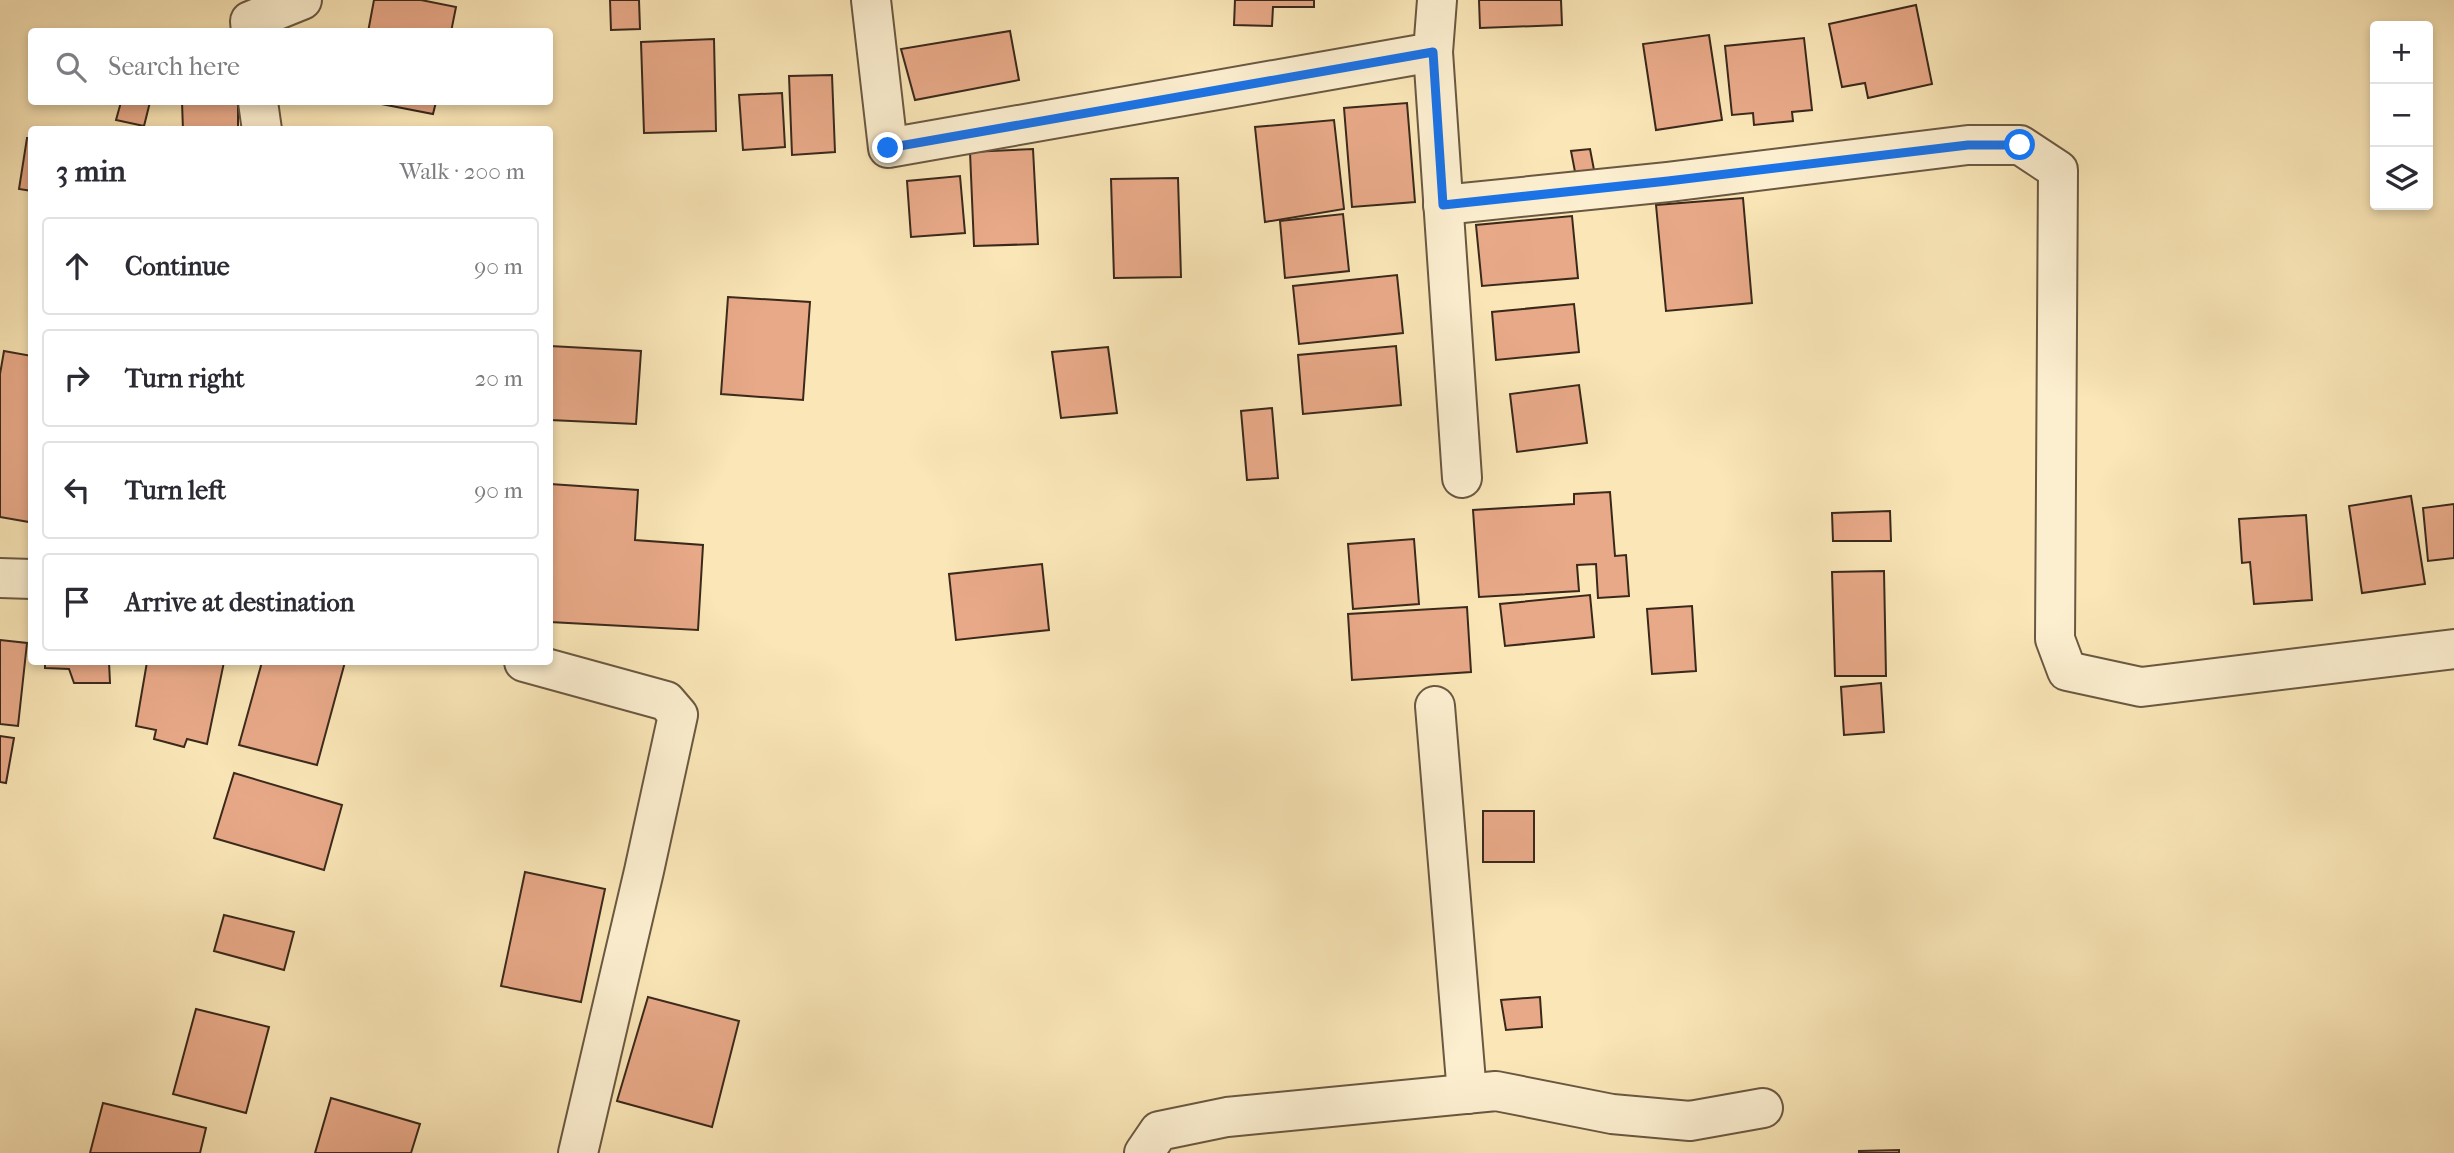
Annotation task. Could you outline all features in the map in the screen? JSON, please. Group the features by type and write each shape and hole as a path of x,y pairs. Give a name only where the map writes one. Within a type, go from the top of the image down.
{"street":[{"path":"251,28 250,21 302,0"},
{"path":"871,0 888,148 1433,52"},
{"path":"1437,0 1433,52 1462,478"},
{"path":"258,105 261,126"},
{"path":"1443,205 1968,145 2020,145 2057,170 2055,639 2067,671 2141,687 2454,649"},
{"path":"0,578 28,579"},
{"path":"535,665 666,701 677,715 644,871 578,1153"},
{"path":"1435,706 1466,1094"},
{"path":"1144,1153 1159,1130 1227,1117 1496,1091 1612,1114 1690,1121 1763,1108"}],"building":[{"path":"374,0 421,0 456,7 452,28 369,28"},
{"path":"610,0 639,0 640,29 611,30"},
{"path":"1235,0 1314,0 1314,7 1273,7 1272,26 1234,25"},
{"path":"1479,0 1561,0 1562,25 1480,28"},
{"path":"1916,5 1932,84 1868,98 1865,83 1842,87 1829,24"},
{"path":"1010,31 1019,80 915,100 901,49"},
{"path":"1709,35 1722,120 1656,130 1643,44"},
{"path":"1804,38 1812,110 1792,112 1793,121 1754,125 1753,113 1732,115 1725,46"},
{"path":"714,39 716,131 644,133 641,42"},
{"path":"832,75 835,152 792,155 789,76"},
{"path":"782,93 785,147 743,150 739,95"},
{"path":"1407,103 1415,202 1352,207 1344,108"},
{"path":"120,105 149,105 144,126 116,120"},
{"path":"182,105 238,105 238,126 183,126"},
{"path":"386,105 435,105 433,114"},
{"path":"1334,120 1344,209 1265,222 1255,127"},
{"path":"27,138 28,138 28,190 19,189"},
{"path":"1033,149 1038,244 974,246 970,152"},
{"path":"1590,149 1595,175 1576,177 1571,151"},
{"path":"960,176 965,233 911,237 907,181"},
{"path":"1178,178 1181,277 1114,278 1111,179"},
{"path":"1743,198 1752,303 1666,311 1656,205"},
{"path":"1343,214 1349,271 1285,278 1280,221"},
{"path":"1572,216 1578,278 1482,286 1476,225"},
{"path":"1397,275 1403,333 1299,344 1293,286"},
{"path":"728,297 810,302 803,400 721,394"},
{"path":"1574,304 1579,352 1496,360 1492,312"},
{"path":"553,346 641,351 636,424 553,420"},
{"path":"1396,346 1401,405 1303,414 1298,355"},
{"path":"1108,347 1117,413 1061,418 1052,352"},
{"path":"4,351 28,355 28,522 0,517 0,374"},
{"path":"1579,385 1587,443 1517,452 1510,394"},
{"path":"1272,408 1278,478 1247,480 1241,411"},
{"path":"553,484 638,490 635,540 703,545 698,630 553,622"},
{"path":"1610,492 1615,556 1626,555 1629,596 1598,598 1596,564 1577,565 1579,591 1479,597 1473,510 1574,504 1574,494"},
{"path":"2411,496 2425,584 2362,593 2349,506"},
{"path":"2454,504 2454,558 2428,561 2423,508"},
{"path":"1890,511 1891,541 1833,541 1832,513"},
{"path":"2306,515 2312,600 2254,604 2250,562 2242,563 2239,519"},
{"path":"1414,539 1419,604 1353,609 1348,544"},
{"path":"1042,564 1049,630 956,640 949,574"},
{"path":"1884,571 1886,676 1835,676 1832,572"},
{"path":"1590,595 1594,637 1505,646 1500,604"},
{"path":"1692,606 1696,671 1652,674 1647,609"},
{"path":"1467,607 1471,672 1352,680 1348,614"},
{"path":"0,640 27,643 18,726 0,724"},
{"path":"45,665 109,665 110,683 74,683 69,669 45,668"},
{"path":"146,665 223,665 207,744 187,739 184,747 154,739 156,730 136,726"},
{"path":"261,665 344,665 317,765 239,745"},
{"path":"1881,683 1884,732 1844,735 1841,687"},
{"path":"0,736 14,738 6,783 0,782"},
{"path":"234,773 342,805 324,870 214,838"},
{"path":"1483,811 1534,811 1534,862 1483,862"},
{"path":"525,872 605,889 581,1002 501,986"},
{"path":"224,915 294,932 284,970 214,951"},
{"path":"648,997 739,1021 712,1127 617,1101"},
{"path":"1540,997 1542,1027 1506,1030 1501,1000"},
{"path":"196,1009 269,1027 246,1113 173,1094"},
{"path":"331,1098 420,1124 411,1153 315,1153"},
{"path":"103,1103 206,1128 200,1153 90,1153"},
{"path":"1899,1150 1899,1153 1859,1153 1859,1151"}],"route":[{"path":"888,148 1433,52 1443,205 1968,145 2020,145"}]}
